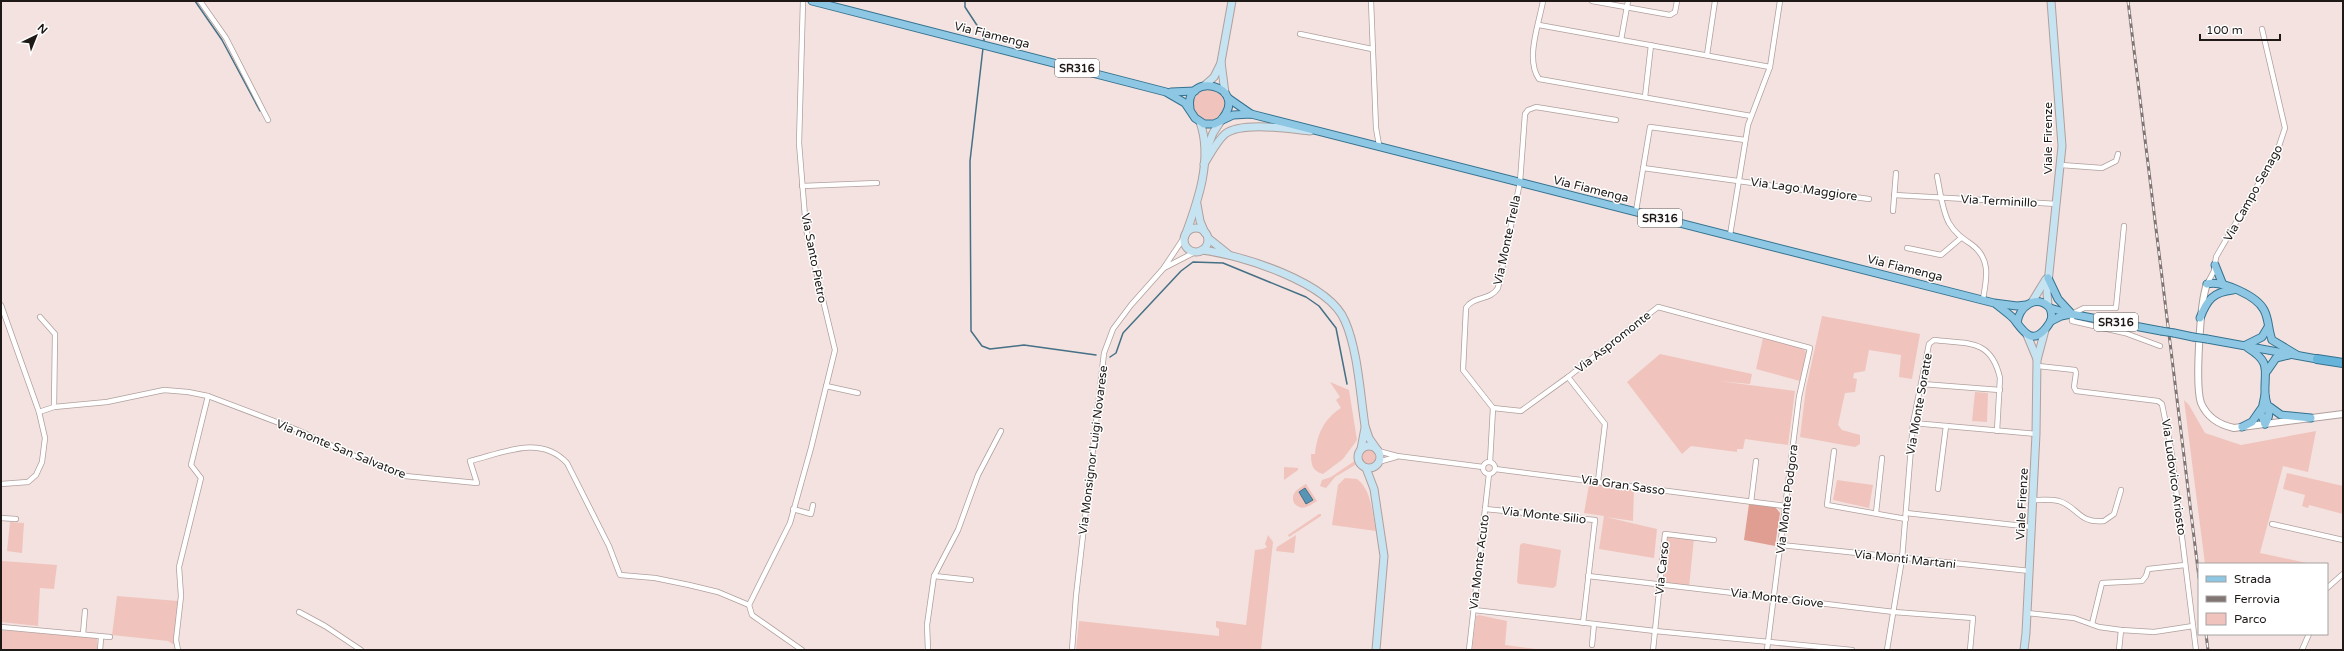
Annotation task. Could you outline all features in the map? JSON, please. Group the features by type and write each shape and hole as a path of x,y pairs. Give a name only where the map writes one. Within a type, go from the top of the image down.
{"highway":[{"name":"SR316","path":"2317,359 2343,362"}],"main road":[{"name":"Via Fiamenga","path":"812,1 1166,92 1185,103 1191,113 1200,122 1214,124 1222,119 1240,114 1251,114 1379,145 1994,303 2018,306 2029,304"},
{"path":"1205,85 1214,77 1221,62 1232,1"},
{"name":"Viale Firenze","path":"2024,650 2032,527 2037,363 2045,330 2051,321 2052,313 2049,306 2049,276 2061,165 2059,97 2051,1"},
{"path":"1205,153 1213,133 1228,109 1221,62"},
{"name":"Via Fiamenga","path":"1166,92 1195,91 1205,85 1216,86 1226,96 1251,114"},
{"path":"1191,113 1190,101 1195,91"},
{"path":"1200,122 1204,133 1204,164 1197,204 1185,236 1186,246 1198,251 1228,254 1311,287 1336,308 1345,320 1351,339 1365,426 1369,438 1380,456 1374,489"},
{"path":"1204,164 1219,140 1234,130 1278,128 1326,133"},
{"path":"1197,204 1200,221 1206,236 1206,245 1198,251"},
{"path":"1185,236 1189,230 1196,228 1228,254"},
{"path":"2215,263 2223,288"},
{"path":"2049,276 2058,299 2072,314"},
{"name":"Viale Firenze","path":"2037,363 2027,335 2017,323 2019,314 2040,291 2049,276"},
{"path":"2208,284 2213,288 2223,288 2245,293 2260,304 2266,315 2268,327 2275,342 2297,354"},
{"path":"2200,318 2209,299 2223,288"},
{"name":"SR316","path":"2029,304 2040,301 2049,306 2072,314 2193,337 2297,354 2317,359"},
{"name":"Via Fiamenga","path":"1994,303 2007,312 2017,323"},
{"name":"SR316","path":"2051,321 2061,316 2072,314"},
{"path":"2244,345 2262,338 2268,327"},
{"path":"2027,335 2036,335 2045,330"},
{"path":"2242,427 2252,422 2261,408 2265,395 2267,371 2261,357 2244,345"},
{"path":"2267,371 2276,358 2297,354"},
{"path":"2265,395 2270,407 2269,418 2265,424"},
{"path":"2270,407 2281,415 2311,418"},
{"path":"2261,408 2265,424"},
{"path":"1365,426 1358,459 1366,468 1374,489 1384,556 1376,650"},
{"path":"1361,449 1368,446 1378,451"},
{"path":"1366,468 1373,467 1378,462"}],"street":[{"path":"200,1 226,38 268,120"},
{"name":"Via Santo Pietro","path":"749,604 790,523 835,350 806,229 802,186 799,136 803,1"},
{"path":"1371,1 1372,49 1379,145"},
{"path":"1542,1 1533,55 1534,71 1539,79 1751,116"},
{"path":"1592,1 1670,15 1675,12 1677,1"},
{"path":"1621,40 1628,1"},
{"path":"1707,56 1715,1"},
{"name":"Via Lago Maggiore","path":"1730,235 1745,140 1751,116 1770,67 1780,1"},
{"path":"1539,25 1770,67"},
{"name":"Via Campo Senago","path":"2208,284 2215,263 2277,152 2285,128 2262,29"},
{"path":"1300,34 1372,49"},
{"path":"1645,97 1651,45"},
{"name":"Via Monte Trella","path":"1494,408 1463,370 1466,308 1473,301 1491,296 1498,288 1520,182 1525,114 1528,110 1536,107 1616,120"},
{"path":"1636,211 1650,127 1745,140"},
{"path":"2061,165 2102,168 2116,161 2118,154"},
{"path":"1643,168 1739,180"},
{"path":"1892,211 1896,173"},
{"name":"Via Terminillo","path":"1937,176 1948,222 1961,238 1979,251 1986,260 1986,280 1983,299"},
{"name":"Via Lago Maggiore","path":"1739,180 1869,198"},
{"path":"802,186 877,183"},
{"path":"1894,195 1942,198"},
{"name":"Via Terminillo","path":"1942,198 2057,204"},
{"path":"2124,226 2116,308 2084,308 2072,314 2072,321 2125,333 2160,346"},
{"name":"Via Monsignor Luigi Novarese","path":"1072,650 1076,596 1104,354 1113,329 1131,305 1163,269 1185,236"},
{"path":"1907,248 1941,255 1961,238"},
{"name":"Via Monsignor Luigi Novarese","path":"1163,269 1198,251"},
{"path":"2208,284 2200,318 2200,397 2209,416 2220,424 2242,427 2343,414"},
{"path":"1,305 40,412 45,438 42,462 36,475 28,482 1,484"},
{"name":"Via Aspromonte","path":"1494,408 1521,411 1568,377 1658,306 1810,348"},
{"path":"40,317 55,334 54,407"},
{"name":"Via Monte Soratte","path":"1902,559 1913,423 1929,344 1934,340 1981,346 1988,352 1998,370 2000,390"},
{"name":"Via Monte Podgora","path":"1767,650 1799,397 1810,348"},
{"name":"Via Ludovico Ariosto","path":"2037,363 2072,369 2076,373 2074,388 2076,391 2158,401 2162,404 2171,449 2196,650"},
{"path":"1568,377 1605,424 1598,481"},
{"path":"1922,384 2000,390 1998,431"},
{"path":"826,386 858,393"},
{"path":"40,412 54,407 107,402 164,390 208,396 191,465 201,478 179,566 181,596 176,640 178,650"},
{"name":"Via monte San Salvatore","path":"208,396 295,428 361,459 405,476 477,483 470,461 529,446 545,447 559,454 567,463 609,546 620,575 654,578 689,585 718,592 749,604"},
{"path":"1490,462 1494,408"},
{"path":"1913,423 2036,434"},
{"path":"1938,490 1946,426"},
{"path":"928,650 927,625 934,576 958,530 978,475 1001,431"},
{"path":"1378,451 1397,456 1483,467"},
{"path":"1834,451 1827,505 1906,519"},
{"path":"1378,462 1397,456"},
{"path":"1876,513 1882,458"},
{"path":"1751,502 1756,461"},
{"path":"1483,467 1486,462 1490,462"},
{"path":"1483,467 1484,472 1489,474 1495,469 1494,464 1490,462"},
{"name":"Via Gran Sasso","path":"1495,469 1785,506"},
{"name":"Via Monte Acuto","path":"1469,650 1489,474"},
{"path":"2033,500 2059,502 2071,508 2084,519 2104,521 2114,514 2121,490"},
{"path":"793,510 811,514 814,505"},
{"name":"Via Monte Silio","path":"1485,509 1595,520 1583,623"},
{"path":"1906,513 2032,527"},
{"path":"1,518 16,519"},
{"path":"2272,524 2343,540"},
{"name":"Via Carso","path":"1653,650 1665,534 1714,540"},
{"name":"Via Monti Martani","path":"1781,545 1902,559 2030,571"},
{"path":"1887,650 1902,559"},
{"path":"2092,624 2102,583 2142,581 2146,576 2148,569 2185,565"},
{"path":"2328,587 2343,574"},
{"path":"934,576 971,580"},
{"name":"Via Monte Giove","path":"1588,576 1894,612 1973,618 1970,650"},
{"path":"749,604 752,615 802,650"},
{"path":"1474,610 1655,631 1852,650"},
{"path":"83,634 85,611"},
{"path":"299,612 325,626 361,650"},
{"path":"2027,613 2074,618 2092,624 2121,630 2154,632 2193,626"},
{"path":"1592,645 1594,624"},
{"path":"1,627 110,637"},
{"path":"2118,650 2121,630"},
{"path":"2302,650 2309,635"},
{"path":"100,650 101,638"}],"green space":[{"path":"1206,89 1212,89 1222,96 1225,105 1224,111 1218,118 1212,121 1206,121 1196,114 1193,108 1193,102 1200,92"},
{"path":"1822,316 1920,334 1912,379 1899,377 1901,355 1869,350 1865,371 1854,373 1853,378 1857,379 1855,392 1845,393 1838,425 1842,430 1860,435 1860,444 1855,447 1800,437 1806,388"},
{"path":"1763,338 1802,348 1806,352 1800,381 1756,369"},
{"path":"1660,354 1752,374 1750,384 1719,381 1795,391 1788,445 1745,439 1743,449 1737,449 1737,452 1691,446 1682,454 1627,382"},
{"path":"1330,382 1349,390 1357,440 1343,459 1323,474 1314,469 1311,461 1311,454 1315,454 1322,428 1330,417 1341,408 1336,400 1340,397"},
{"path":"1975,392 1988,393 1987,422 1972,421"},
{"path":"2184,400 2189,405 2205,433 2241,445 2316,431 2308,472 2283,466 2260,553 2307,563 2205,563"},
{"path":"1366,450 1372,450 1376,454 1376,460 1372,464 1366,464 1362,460 1362,454"},
{"path":"1356,460 1357,464 1335,477 1326,488 1320,486 1322,480 1331,477"},
{"path":"1284,467 1298,468 1298,470 1284,480"},
{"path":"2287,473 2343,486 2343,514 2309,505 2308,508 2302,506 2305,495 2283,489"},
{"path":"1345,478 1357,479 1366,489 1371,503 1376,531 1332,525 1338,485"},
{"path":"1837,480 1873,485 1869,508 1833,500"},
{"path":"1306,484 1317,501 1303,508 1294,503 1293,497 1300,488"},
{"path":"1589,485 1634,489 1633,521 1606,517 1657,529 1654,558 1599,549 1604,516 1584,513"},
{"path":"1321,514 1321,516 1289,537 1288,535"},
{"path":"10,522 24,523 22,553 7,551"},
{"path":"1665,534 1694,538 1689,587 1660,584"},
{"path":"1268,535 1273,542 1261,650 1076,650 1079,621 1219,636 1219,629 1216,627 1216,621 1246,625 1255,550 1267,547 1265,544"},
{"path":"1296,535 1294,553 1276,551 1277,547"},
{"path":"1523,543 1561,550 1556,586 1553,588 1519,584 1517,582 1520,545"},
{"path":"2,561 57,565 54,589 40,588 38,626 1,622"},
{"path":"117,596 178,601 176,646 168,641 112,635"},
{"path":"1479,615 1507,621 1505,645 1544,650 1472,650 1476,616"},
{"path":"1,630 97,638 97,650 1,650"}],"shaded area":[{"path":"1749,504 1775,507 1780,513 1775,546 1744,540"}],"water":[{"path":"1305,488 1313,500 1306,504 1299,492"}],"waterway":[{"path":"195,1 222,40 260,111"},
{"path":"965,1 965,7 984,36 984,42"},
{"path":"983,48 970,161 971,331 982,346 990,349 1024,345 1096,355"},
{"path":"1110,357 1116,353 1123,333 1181,271 1193,262 1223,263 1306,297 1319,306 1336,328 1347,384"}],"railway":[{"path":"2128,1 2198,570"},
{"path":"2206,635 2208,650"}]}
